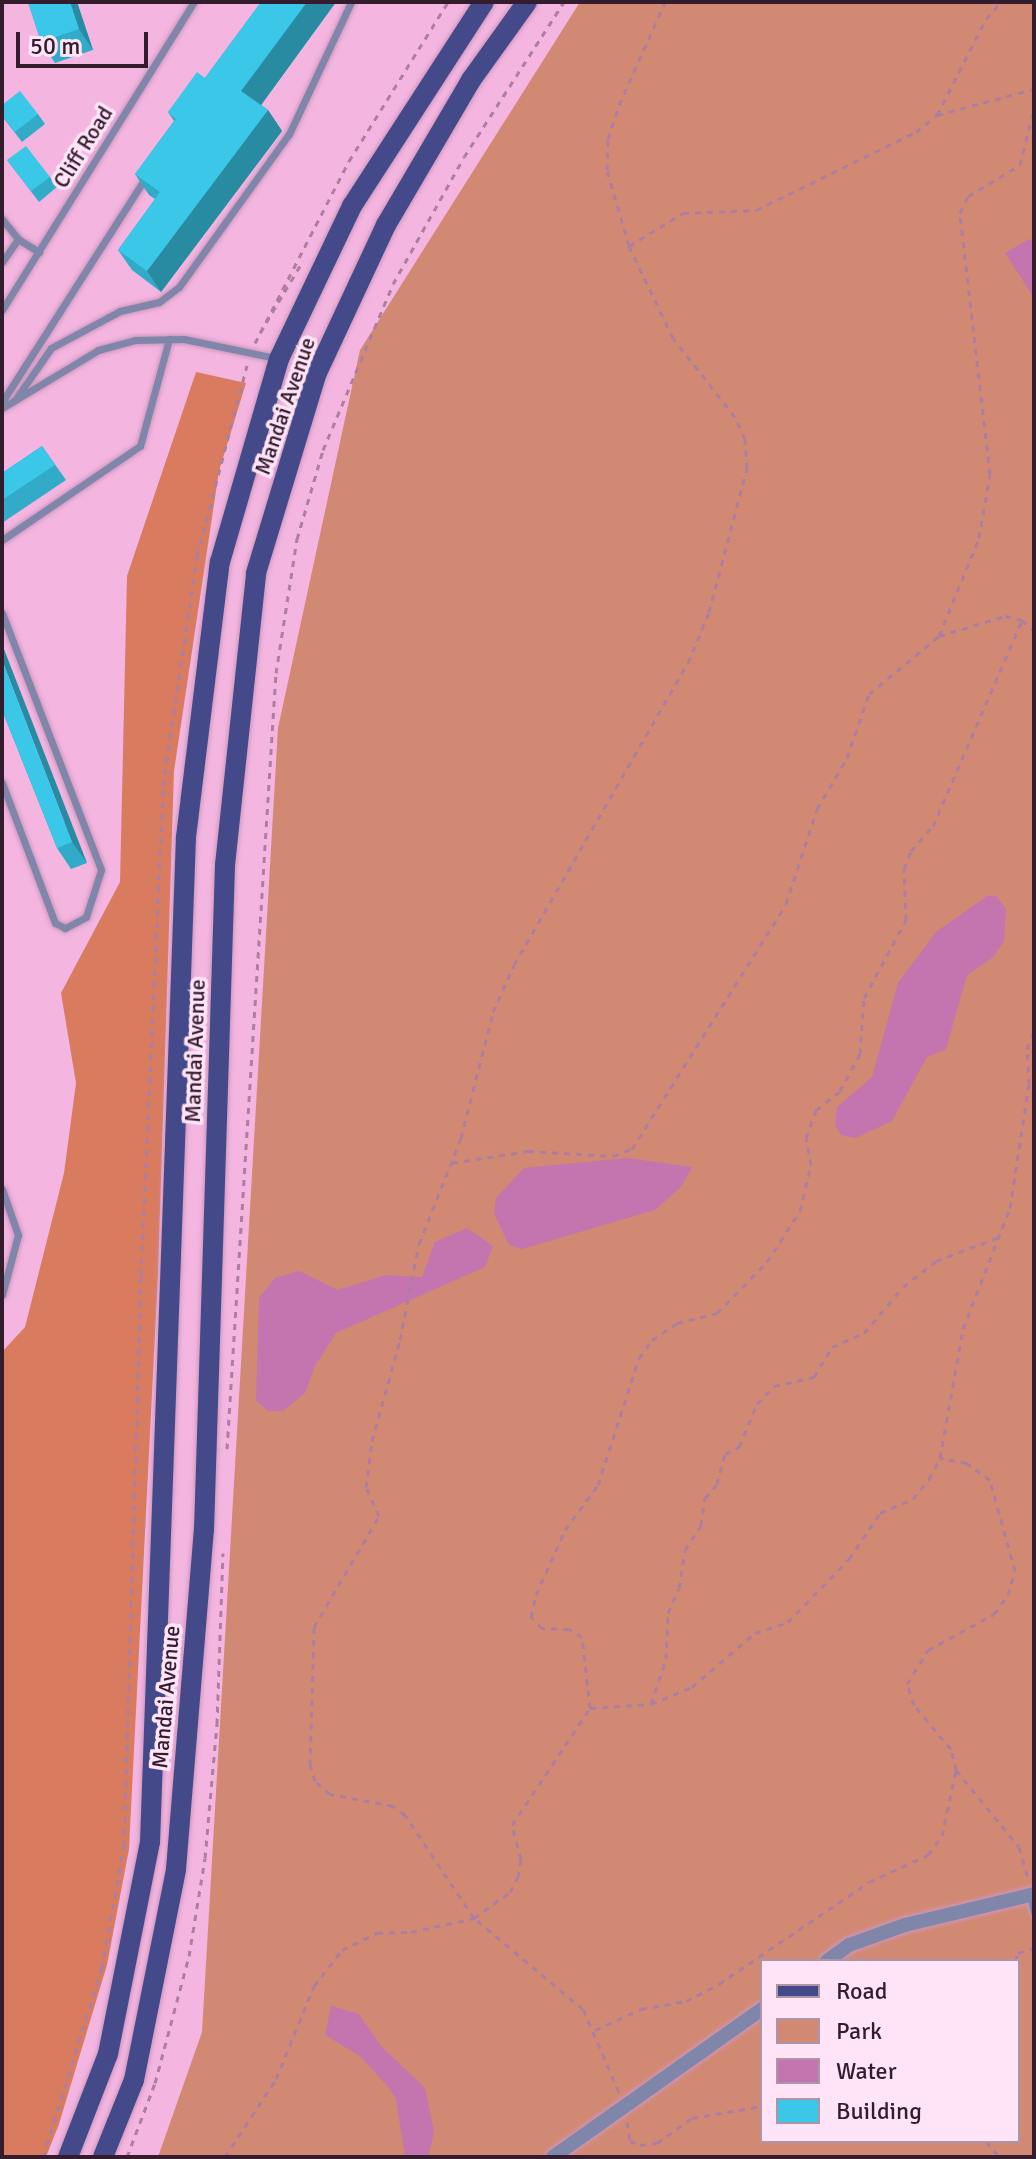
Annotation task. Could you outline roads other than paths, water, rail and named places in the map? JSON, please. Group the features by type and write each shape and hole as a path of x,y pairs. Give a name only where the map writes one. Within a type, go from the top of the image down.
{"main road":[{"name":"Mandai Avenue","path":"68,2157 108,2054 150,1842 186,837 220,562 279,359 352,206 484,2"},
{"name":"Mandai Avenue","path":"103,2157 134,2080 176,1869 204,1530 225,865 256,573 316,375 386,225 471,80 527,2"}],"street":[{"path":"830,1959 849,1945 905,1925 1032,1895"},
{"path":"553,2157 625,2109 760,2010"}],"lane":[{"name":"Cliff Road","path":"2,310 194,2"},
{"path":"15,400 51,348 120,311 159,302 179,287 289,134 351,2"},
{"path":"2,402 150,170"},
{"path":"2,219 18,239 39,252"},
{"path":"2,262 18,239"},
{"path":"2,540 140,446 169,339"},
{"path":"2,408 98,350 135,340 169,339 279,359"},
{"path":"2,613 101,870 86,917 65,928 55,923 2,783"},
{"path":"2,1189 13,1216 17,1243 2,1295"},
{"path":"1032,1895 1034,1912"}],"water":[{"path":"1029,239 1034,242 1034,298 1005,253"},
{"path":"987,896 996,896 1006,909 1004,942 992,958 967,975 946,1049 927,1057 892,1121 856,1138 841,1135 835,1125 837,1107 872,1077 898,983 936,932"},
{"path":"627,1158 692,1167 681,1187 655,1210 522,1249 509,1245 494,1214 496,1198 524,1168"},
{"path":"467,1228 493,1246 485,1267 336,1333 315,1366 305,1393 283,1411 268,1411 256,1401 259,1298 275,1278 299,1271 338,1290 386,1275 422,1277 435,1242"},
{"path":"331,2006 359,2014 381,2046 425,2088 434,2132 428,2157 405,2157 396,2099 389,2088 360,2056 325,2035"}]}
